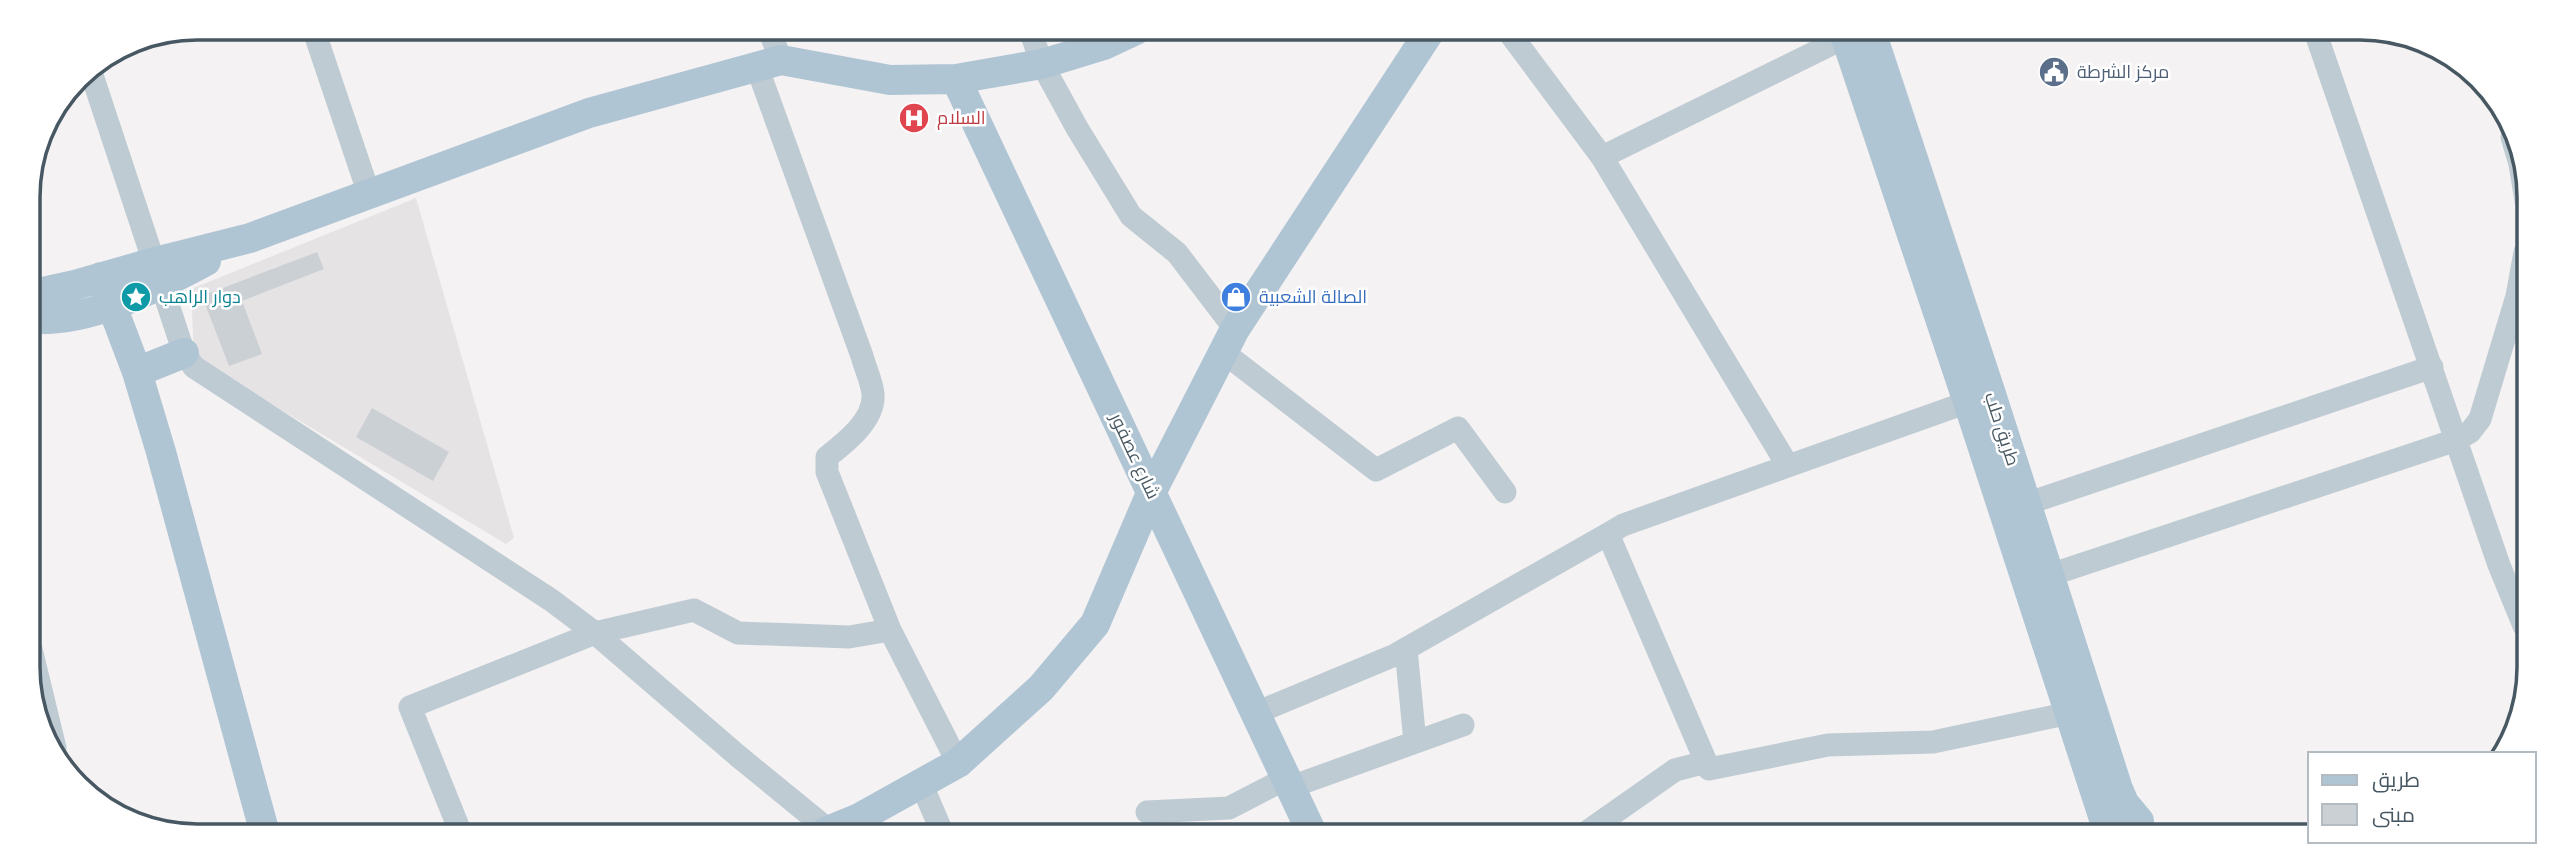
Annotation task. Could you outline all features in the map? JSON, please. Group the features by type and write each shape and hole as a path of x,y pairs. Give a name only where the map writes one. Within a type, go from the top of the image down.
{"main road":[{"path":"41,294 106,291 589,113 769,64 890,80 956,79 1042,64 1095,40"},
{"path":"846,824 958,763 1041,688 1095,624 1152,491 1229,340 1424,40"},
{"path":"1855,40 2104,823"},
{"name":"طريق حلب","path":"1855,40 2026,504 2118,789 2124,803 2140,823"},
{"name":"شارع عصفور","path":"956,79 1308,823"},
{"path":"41,317 77,314 106,291"},
{"path":"106,291 137,372 262,824"},
{"path":"137,372 184,353"},
{"path":"2114,823 2120,817 2132,817 2139,823"}],"street":[{"path":"317,40 369,194"},
{"path":"769,40 769,64 873,396 867,417 846,443 827,457 827,472 890,630 958,763"},
{"path":"1034,40 1042,64 1077,128 1130,216 1177,253 1229,340 1376,470 1458,428 1505,492"},
{"path":"1514,40 1602,157 1788,466"},
{"path":"1602,157 1841,40"},
{"path":"2318,40 2456,440 2517,594"},
{"path":"94,79 184,353 199,371 551,600 595,633 820,824"},
{"path":"2050,575 2456,440 2470,432 2480,419 2517,296"},
{"path":"2026,504 2432,367"},
{"path":"1256,713 1406,649 1623,525 1968,402"},
{"path":"1608,534 1709,768 1828,745 1933,742 2070,713"},
{"path":"457,824 410,707 595,633 694,610 738,633 849,637 890,630"},
{"path":"1406,649 1415,742"},
{"path":"1147,812 1229,808 1289,783 1463,725"},
{"path":"1599,823 1675,770 1706,762"},
{"path":"921,783 938,824"}],"shaded area":[{"path":"416,198 514,538 506,544 194,358 191,289"}],"building":[{"path":"317,252 324,269 242,301 262,354 229,366 202,296"},
{"path":"372,408 449,452 433,481 356,437"}],"place":[{"name":"مركز الشرطة","path":"2054,72"},
{"name":"السلام","path":"914,118"},
{"name":"دوار الراهب","path":"136,297"},
{"name":"الصالة الشعبية","path":"1236,297"}]}
